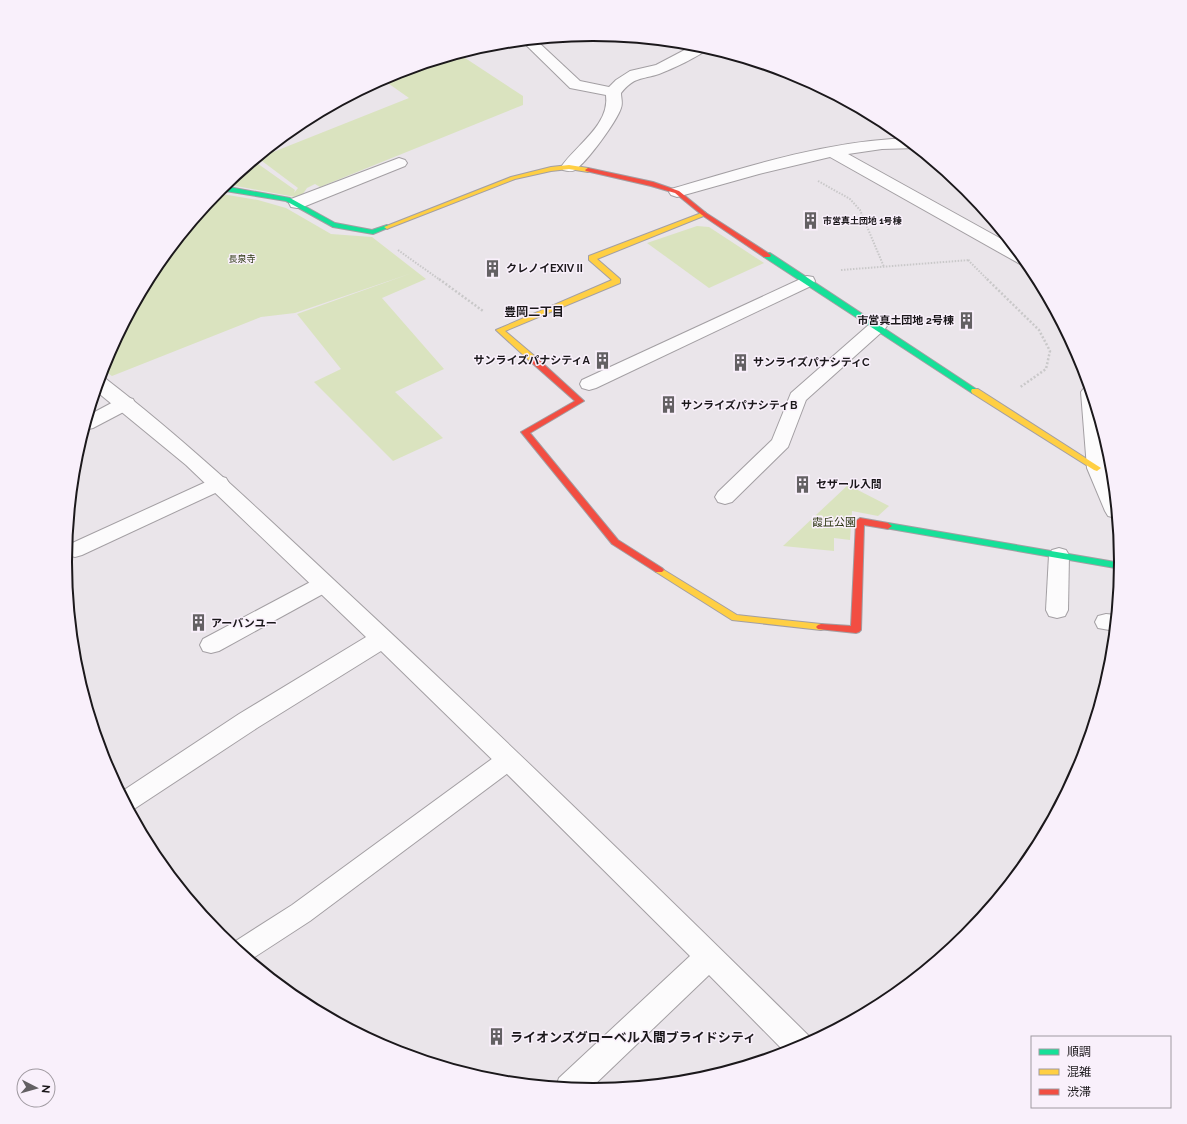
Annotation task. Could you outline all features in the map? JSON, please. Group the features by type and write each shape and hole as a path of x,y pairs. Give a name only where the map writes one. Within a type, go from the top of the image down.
{"street":[{"path":"533,44 575,85 613,92"},
{"path":"613,92 634,74 650,72 661,68 694,51"},
{"path":"569,167 583,153 606,123 614,106 613,92"},
{"path":"677,192 785,162 874,144 904,144"},
{"path":"833,152 1012,253"},
{"path":"297,203 399,163"},
{"path":"230,189 288,199 332,225 373,232 513,178 551,169 569,167 590,170 653,184 677,192 704,214 878,326 995,404 1097,468"},
{"path":"704,214 592,258 617,281 500,330 580,401 525,432 615,542 735,618 856,630 860,521 1114,565"},
{"path":"103,386 126,403 218,483 619,866 795,1042"},
{"path":"1093,413 1097,468 1110,498"},
{"path":"130,799 248,721 382,639"},
{"path":"576,1082 709,956"}],"lane":[{"path":"589,384 802,277"},
{"path":"725,497 781,443 798,398 878,326"},
{"path":"92,421 126,403"},
{"path":"75,550 218,483"},
{"path":"1057,610 1059,555"},
{"path":"211,645 324,584"},
{"path":"245,949 301,913 508,760"}],"path":[{"path":"785,162 850,199 860,210 884,267"},
{"path":"373,232 507,327"},
{"path":"802,277 884,267 968,260 1016,258"},
{"path":"968,260 1039,330 1050,351 1046,369 995,404"}],"green space":[{"path":"465,58 523,96 523,105 320,187 315,184 307,188 300,198 234,185 258,164 295,190 294,193 298,188 262,161 271,153 409,98 388,84 426,69"},
{"name":"長泉寺","path":"225,194 258,200 286,208 331,234 372,237 426,279 382,298 444,369 395,392 443,438 393,461 314,382 341,369 297,314 412,273 295,313 261,317 112,376 108,373 112,363 142,301 180,245 202,218"},
{"path":"697,226 709,227 764,263 709,288 647,243"},
{"name":"霞丘公園","path":"848,485 889,506 878,516 852,511 850,540 834,538 834,551 783,546"}],"traffic: fast":[{"path":"230,189 288,199 333,225 373,232 387,227"},
{"path":"767,255 975,391"},
{"path":"888,526 1114,565"}],"traffic: slow":[{"path":"387,227 513,178 551,169 569,167 588,170"},
{"path":"535,361 500,330 617,281 592,258 704,214"},
{"path":"975,391 1097,468"},
{"path":"659,570 735,618 821,627"}],"traffic: jam":[{"path":"588,170 653,184 677,192 704,214 767,255"},
{"path":"535,361 580,401 525,432 615,542 659,570"},
{"path":"821,627 856,630 860,521 888,526"}],"place":[{"name":"市営真土団地 1号棟","path":"810,221"},
{"name":"クレノイEXIV II","path":"493,268"},
{"name":"市営真土団地 2号棟","path":"967,320"},
{"name":"サンライズパナシティA","path":"603,360"},
{"name":"サンライズパナシティC","path":"740,362"},
{"name":"サンライズパナシティB","path":"668,405"},
{"name":"セザール入間","path":"803,484"},
{"name":"アーバンユー","path":"198,623"},
{"name":"ライオンズグローベル入間ブライドシティ","path":"497,1037"}],"district":[{"name":"豊岡二丁目","path":"534,312"}]}
